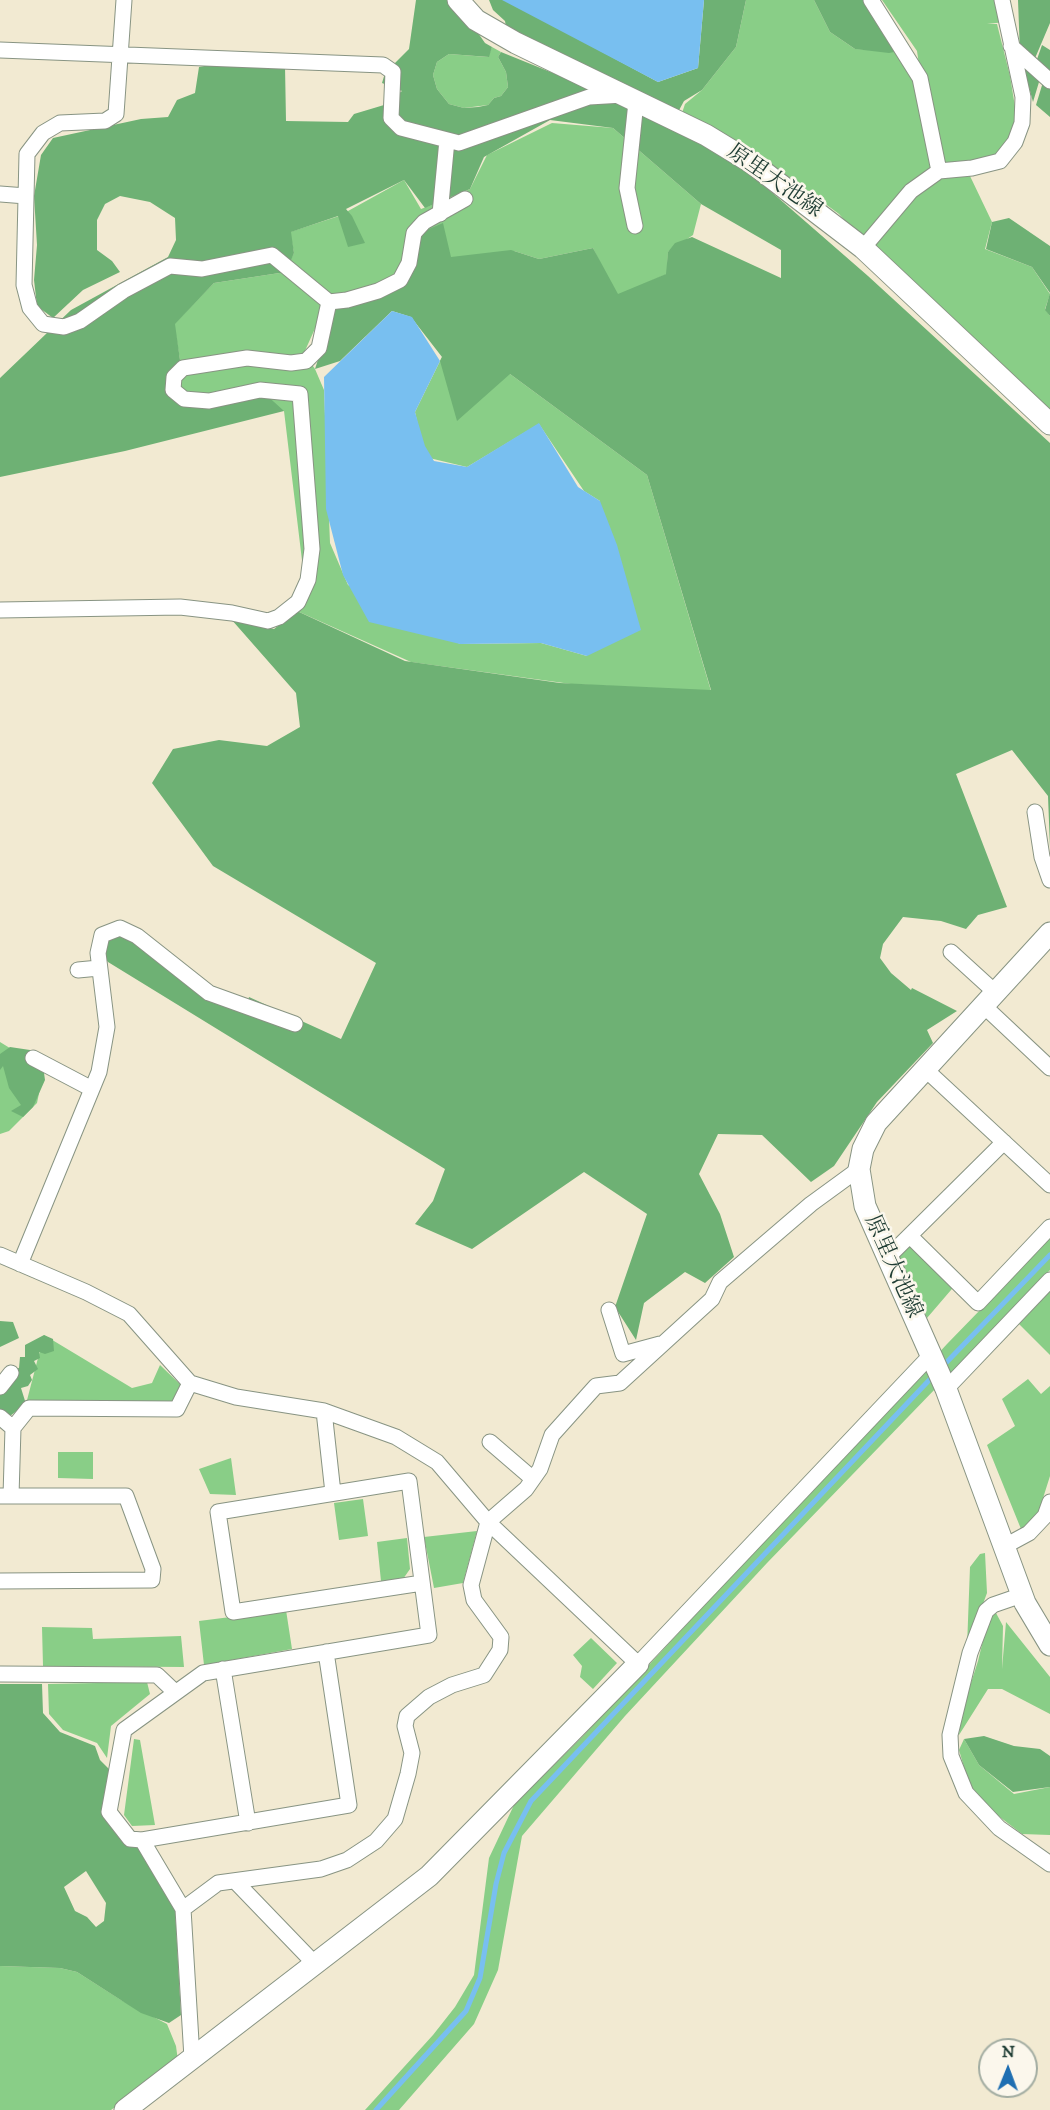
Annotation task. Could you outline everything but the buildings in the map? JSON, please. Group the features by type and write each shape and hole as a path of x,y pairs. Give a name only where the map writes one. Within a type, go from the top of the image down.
{"main road":[{"name":"原里大池線","path":"458,0 476,20 516,43 706,135 752,163 863,248 1050,424"},
{"name":"原里大池線","path":"1050,933 876,1123 863,1149 859,1169 865,1206 946,1387 1022,1595 1050,1645"},
{"path":"135,2107 192,2058 429,1876 638,1664"}],"street":[{"path":"124,0 122,56 116,114 105,121 60,123 43,133 27,154 24,285 30,308 44,324 64,327 80,321 123,291 170,266 202,269 272,255 329,302"},
{"path":"871,0 920,78 939,171"},
{"path":"863,248 911,191 939,171 972,168 1000,161 1016,142 1022,123 1023,97 1002,0"},
{"path":"1011,46 1050,81"},
{"path":"0,50 383,65 393,72 391,118 401,128 459,143 589,97 629,99 627,188 635,226"},
{"path":"440,214 447,140"},
{"path":"0,194 26,196"},
{"path":"329,302 378,291 400,280 409,264 414,233 424,222 465,199"},
{"path":"0,610 180,607 232,613 268,621 279,617 298,602 309,580 312,549 300,394 260,390 209,401 184,399 173,390 174,377 183,368 247,358 291,363 306,361 319,348 329,302"},
{"path":"1035,812 1042,857 1050,879"},
{"path":"20,1264 99,1072 107,1027 94,957 102,935 120,928 137,936 210,993 295,1024"},
{"path":"951,952 1050,1068"},
{"path":"78,970 94,957"},
{"path":"91,1026 107,1027"},
{"path":"33,1058 92,1089"},
{"path":"925,1069 1050,1185"},
{"path":"888,1257 1004,1142"},
{"path":"183,1909 218,1883 321,1869 348,1860 376,1841 395,1819 412,1753 405,1726 407,1716 429,1697 452,1685 484,1675 500,1650 501,1637 474,1600 471,1585 488,1522 533,1479 540,1469 552,1435 596,1386 620,1383 712,1299 720,1282 811,1204 859,1169"},
{"path":"910,1236 978,1303 1050,1227"},
{"path":"0,1255 86,1292 129,1314 190,1383 236,1396 324,1411 396,1437 437,1462 488,1522 638,1664 933,1359"},
{"path":"946,1387 1050,1280"},
{"path":"609,1310 624,1354 664,1343"},
{"path":"0,1387 11,1373"},
{"path":"0,1581 152,1580 153,1569 131,1503 126,1496 5,1496 13,1428 29,1408 177,1409 190,1383"},
{"path":"324,1411 333,1493"},
{"path":"0,1417 13,1428"},
{"path":"490,1442 533,1479"},
{"path":"326,1652 349,1806 142,1840 130,1839 110,1812 124,1730 202,1672 429,1635 409,1481 218,1512 233,1612 422,1583"},
{"path":"1005,1546 1029,1533 1045,1516 1050,1502"},
{"path":"1022,1595 993,1605 986,1611 970,1653 953,1723 951,1756 966,1793 999,1828 1050,1864"},
{"path":"224,1669 248,1823"},
{"path":"0,1674 157,1675 176,1692"},
{"path":"142,1840 183,1909 192,2058"},
{"path":"235,1881 315,1964"}],"green space":[{"path":"416,0 455,0 485,43 492,47 489,57 449,54 437,62 433,75 437,89 449,104 464,108 478,107 488,105 494,98 501,96 508,87 506,72 498,57 501,52 706,135 868,276 1050,443 1050,848 1048,796 1012,750 956,774 1007,907 978,915 966,929 941,921 903,917 883,944 880,958 891,973 911,990 912,988 957,1011 927,1030 933,1043 877,1102 834,1166 811,1182 762,1135 718,1134 699,1174 720,1214 734,1257 705,1283 685,1272 644,1303 636,1340 615,1307 647,1214 584,1172 472,1249 415,1224 433,1201 445,1169 108,962 98,950 102,935 137,936 245,1011 249,997 341,1039 376,963 213,866 152,783 173,749 219,740 267,746 300,727 296,693 231,619 274,629 297,611 405,661 560,683 711,690 647,475 510,374 457,421 440,361 442,357 411,317 392,311 340,361 315,369 336,304 401,288 415,235 443,223 451,257 511,250 539,259 593,248 618,294 666,274 668,252 675,243 692,237 781,278 781,250 701,204 613,128 550,120 484,157 470,189 425,208 404,180 346,209 352,216 365,243 348,247 338,216 291,232 294,253 286,272 214,283 175,324 180,360 168,382 167,390 170,398 182,404 263,392 284,411 125,451 0,477 0,378 71,310 168,257 176,240 175,218 150,202 120,196 105,204 97,220 97,250 112,261 120,272 83,290 53,318 37,306 34,280 37,245 34,196 41,155 53,138 141,119 168,117 177,100 195,93 199,67 238,60 285,66 286,121 348,122 354,114 384,105 402,91 382,83 385,73 409,49"},
{"path":"489,0 506,0 658,82 698,68 704,0 746,0 736,47 702,90 684,101 677,114 508,38 505,21 493,10"},
{"path":"746,0 814,0 830,32 855,49 899,51 921,78 917,51 882,0 1002,0 1005,22 987,24 997,24 1010,76 1017,119 1009,139 997,154 973,166 932,164 919,192 942,178 970,176 992,222 985,249 1032,267 1050,294 1045,309 1050,316 1050,412 866,245 839,214 801,186 682,113 685,104 702,90 736,47"},
{"path":"814,0 872,0 899,51 889,53 855,49 830,32"},
{"path":"1018,0 1050,0 1050,23 1033,63 1039,82 1033,102 1020,54"},
{"path":"1042,45 1050,50 1050,117 1036,105 1043,82 1035,65"},
{"path":"492,47 501,52 498,57 506,72 508,87 501,96 494,98 488,105 464,108 449,104 437,89 433,75 437,62 449,54 488,57"},
{"path":"552,123 613,128 701,204 693,235 668,252 667,274 616,296 593,248 539,259 514,251 330,300 287,266 294,253 290,232 339,216 404,180 421,209 445,200 470,189 487,155"},
{"path":"1009,218 1050,246 1050,293 1032,267 986,249 992,222"},
{"path":"286,272 326,304 304,353 315,369 324,390 330,543 348,585 460,644 541,643 587,656 600,501 584,491 539,424 467,467 425,457 415,412 442,357 510,374 647,475 711,691 571,684 411,662 297,611 304,577 284,411 182,404 170,398 167,390 168,382 180,360 174,324 214,283"},
{"path":"1050,293 1050,316 1045,310"},
{"path":"0,1042 44,1069 37,1103 9,1131 0,1134"},
{"path":"10,1047 30,1050 42,1059 45,1080 33,1107 23,1117 11,1111 21,1105 9,1088 3,1066 0,1070 0,1054"},
{"path":"910,1236 957,1283 927,1318 895,1252"},
{"path":"1050,1238 1050,1270 767,1563 625,1716 522,1836 498,1970 474,2024 399,2110 365,2110 433,2035 455,2007 474,1975 489,1858 514,1805 582,1737 947,1344"},
{"path":"1050,1291 1050,1355 1019,1324"},
{"path":"0,1321 13,1322 19,1338 0,1347"},
{"path":"44,1335 132,1388 152,1383 160,1365 186,1390 178,1407 26,1404"},
{"path":"44,1335 53,1339 54,1351 45,1354 39,1352 40,1358 34,1361 38,1369 30,1375 32,1380 28,1386 21,1388 26,1404 6,1419 0,1413 0,1384 12,1370 19,1368 20,1357 25,1357 25,1345"},
{"path":"1028,1379 1041,1394 1050,1386 1050,1476 1034,1522 1021,1529 987,1445 1015,1426 1002,1399"},
{"path":"58,1452 93,1452 93,1479 58,1478"},
{"path":"231,1458 236,1495 210,1494 199,1469"},
{"path":"363,1499 368,1536 339,1540 334,1503"},
{"path":"477,1531 463,1583 434,1588 424,1537"},
{"path":"407,1538 410,1569 403,1579 381,1581 377,1542"},
{"path":"985,1553 987,1593 967,1647 970,1567 980,1554"},
{"path":"286,1610 292,1649 204,1665 199,1621"},
{"path":"996,1613 1003,1626 1002,1669 1006,1622 1050,1677 1050,1714 1002,1689 988,1689 959,1735 961,1714 988,1620"},
{"path":"42,1627 92,1628 93,1639 181,1636 184,1667 43,1666"},
{"path":"591,1638 617,1663 593,1689 580,1677 582,1666 573,1655"},
{"path":"147,1682 150,1694 111,1726 107,1758 97,1743 63,1730 49,1714 48,1684"},
{"path":"0,1684 42,1684 43,1713 60,1732 95,1746 100,1760 110,1770 106,1811 140,1842 175,1908 181,2015 169,2023 141,2013 77,1972 60,1968 0,1966","holes":["86,1871 106,1903 104,1921 96,1927 87,1917 75,1911 64,1887"]},
{"path":"984,1736 1014,1746 1040,1749 1050,1756 1050,1787 1013,1792 979,1765 964,1739"},
{"path":"134,1739 140,1740 155,1825 132,1826 124,1815"},
{"path":"964,1739 979,1765 1014,1794 1050,1787 1050,1835 1022,1834 992,1811 969,1784 959,1750"},
{"path":"0,1966 60,1968 77,1972 121,2000 167,2024 176,2046 178,2061 111,2110 0,2110"}],"water":[{"path":"502,0 704,0 698,68 658,82"},
{"path":"392,311 412,317 440,361 415,412 425,446 434,461 467,467 539,423 578,487 600,501 617,545 641,630 587,656 541,643 460,644 369,622 343,575 326,509 324,377"}],"waterway":[{"path":"941,1368 1050,1255"},
{"path":"376,2110 466,2011 480,1978 496,1884 504,1853 531,1801 934,1375"}]}
